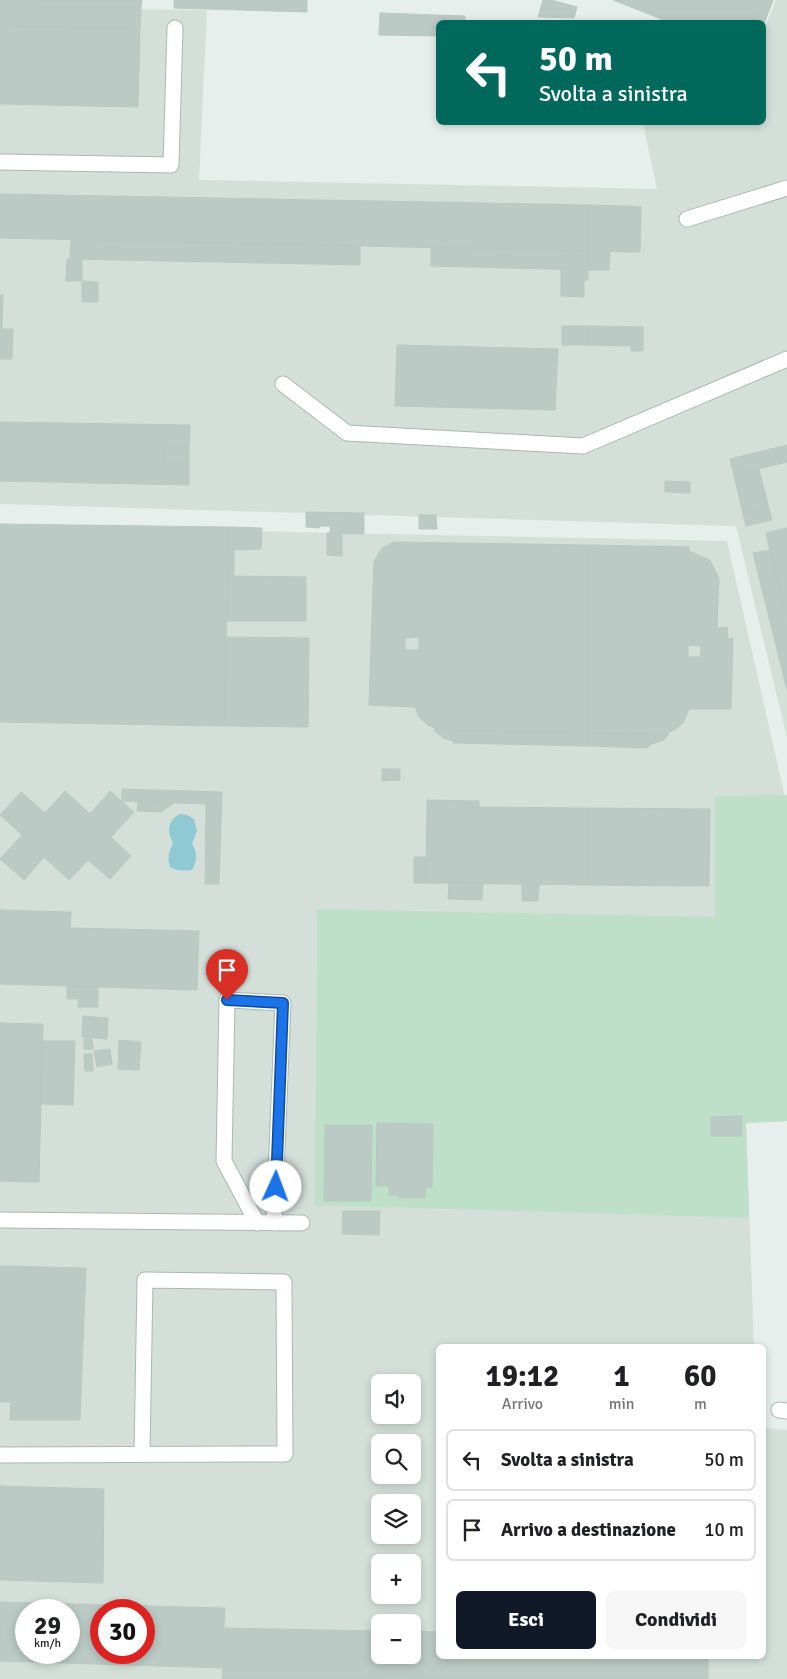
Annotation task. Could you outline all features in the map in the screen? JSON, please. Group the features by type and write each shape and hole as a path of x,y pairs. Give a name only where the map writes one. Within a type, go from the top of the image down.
{"street":[{"path":"0,162 171,165 174,28"},
{"path":"687,219 787,188"},
{"path":"283,384 347,433 583,446 787,359"},
{"path":"258,1223 224,1161 227,1000 283,1003 274,1223"},
{"path":"0,1220 302,1223"},
{"path":"0,1454 142,1454 285,1454 284,1282 145,1280 142,1454"}],"shaded area":[{"path":"776,0 787,0 787,738 736,526 0,504 0,8 207,10 199,180 657,189 643,125 766,125 766,24"},
{"path":"0,526 727,541 787,806 787,1121 746,1123 754,1344 436,1344 436,1659 766,1659 766,1428 787,1430 787,1679 0,1679"}],"green space":[{"path":"787,795 787,1121 746,1123 749,1218 315,1205 317,909 715,917 715,796"}],"water":[{"path":"180,814 194,819 197,831 192,844 196,857 192,870 183,871 176,869 170,867 169,863 170,849 173,843 169,827 170,823"}],"building":[{"path":"0,0 118,0 118,8 0,6"},
{"path":"118,0 142,0 141,8 118,8"},
{"path":"174,0 307,0 307,12 174,8"},
{"path":"543,0 551,0 577,7 574,18 538,17"},
{"path":"613,0 773,0 766,20 664,20"},
{"path":"0,6 141,8 140,29 0,26"},
{"path":"380,13 465,16 465,20 436,20 436,36 379,35"},
{"path":"0,26 140,29 138,107 0,104"},
{"path":"0,194 588,205 588,251 0,238"},
{"path":"588,205 629,206 629,252 588,251"},
{"path":"629,206 641,207 640,252 629,252"},
{"path":"71,240 360,246 360,265 70,259"},
{"path":"431,247 588,251 588,270 431,266"},
{"path":"588,251 610,251 609,270 588,270"},
{"path":"67,259 82,259 82,281 66,281"},
{"path":"561,270 588,271 588,280 584,280 584,297 561,296"},
{"path":"82,281 98,282 98,302 82,302"},
{"path":"0,295 3,295 2,329 0,329"},
{"path":"562,326 588,326 588,345 562,345"},
{"path":"588,326 643,327 643,351 631,351 631,346 588,345"},
{"path":"0,329 13,329 12,359 0,359"},
{"path":"397,345 558,349 555,410 395,406"},
{"path":"0,422 190,425 189,448 163,448 163,463 189,463 189,485 0,481"},
{"path":"787,445 787,462 734,475 730,459"},
{"path":"163,448 189,448 189,463 163,463"},
{"path":"759,469 769,508 743,514 734,475"},
{"path":"665,481 690,482 690,493 665,492"},
{"path":"769,508 772,520 746,526 743,514"},
{"path":"306,512 364,513 364,534 330,533 330,526 320,526 319,528 306,527"},
{"path":"419,515 436,515 437,529 419,529"},
{"path":"0,524 228,527 225,726 0,722"},
{"path":"228,527 262,528 261,549 227,550"},
{"path":"787,528 787,561 773,564 766,533"},
{"path":"327,533 342,533 342,556 327,555"},
{"path":"394,542 588,545 588,733 434,730 435,728 419,717 415,707 369,705 374,561 382,548","holes":["419,637 419,650 405,650 405,638"]},
{"path":"588,545 689,547 689,551 710,560 719,579 717,628 727,627 728,639 733,638 731,709 689,709 683,723 668,733 668,735 588,733","holes":["688,645 701,646 700,657 688,657"]},
{"path":"234,549 234,576 227,576 227,550"},
{"path":"770,550 787,620 787,690 753,553"},
{"path":"787,561 787,620 773,564"},
{"path":"227,576 306,577 306,621 226,621"},
{"path":"226,637 309,638 308,727 225,726"},
{"path":"434,730 588,733 588,746 453,743 454,741 443,738"},
{"path":"588,733 668,735 664,740 649,745 648,748 588,746"},
{"path":"382,769 400,769 400,780 382,781"},
{"path":"122,789 222,792 219,884 205,884 206,804 122,801"},
{"path":"65,791 90,814 110,791 134,812 111,837 131,856 110,879 88,860 69,880 44,857 24,880 0,859 22,835 0,815 21,792 45,813"},
{"path":"427,800 479,801 479,807 588,808 588,885 426,883"},
{"path":"138,802 174,803 161,812 137,811"},
{"path":"588,808 710,809 709,886 588,885"},
{"path":"414,857 426,857 426,883 414,883"},
{"path":"449,882 483,883 482,900 448,899"},
{"path":"522,885 539,885 538,901 522,901"},
{"path":"0,910 71,912 70,928 199,931 197,990 0,984"},
{"path":"67,986 98,987 98,1007 78,1007 78,999 67,999"},
{"path":"83,1016 108,1018 107,1039 82,1037"},
{"path":"0,1023 43,1024 39,1182 0,1181"},
{"path":"84,1039 92,1039 93,1049 84,1049"},
{"path":"119,1040 141,1042 139,1070 118,1069"},
{"path":"42,1041 75,1041 73,1105 41,1104"},
{"path":"110,1049 112,1064 97,1067 94,1051"},
{"path":"84,1054 92,1054 93,1071 85,1071"},
{"path":"742,1116 742,1136 711,1136 711,1117"},
{"path":"377,1123 433,1124 432,1188 426,1187 425,1198 399,1198 399,1195 389,1195 389,1186 376,1186"},
{"path":"325,1125 372,1125 371,1201 324,1201"},
{"path":"343,1211 380,1211 379,1235 342,1234"},
{"path":"0,1266 86,1268 80,1420 10,1420 11,1402 0,1402"},
{"path":"0,1486 104,1489 103,1583 0,1580"},
{"path":"0,1602 15,1602 15,1661 0,1661"},
{"path":"80,1604 90,1604 90,1664 80,1664"},
{"path":"155,1606 225,1608 224,1628 371,1631 371,1664 421,1664 421,1631 436,1632 436,1659 708,1659 708,1679 222,1679 223,1668 96,1664 155,1664"}],"route":[{"path":"227,1000 283,1003 276,1187"}]}
